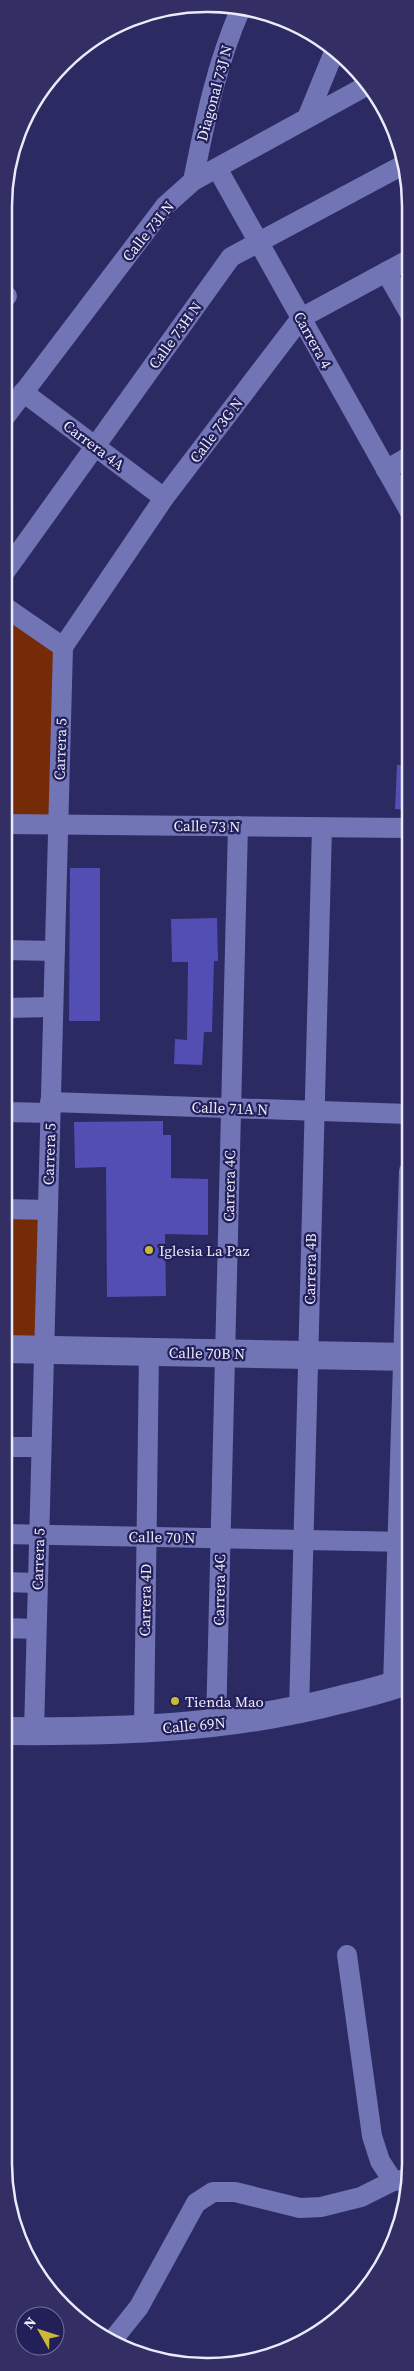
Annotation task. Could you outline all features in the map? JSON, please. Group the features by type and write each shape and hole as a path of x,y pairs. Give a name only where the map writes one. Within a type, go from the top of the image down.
{"street":[{"name":"Diagonal 73J N","path":"193,181 209,99 229,34 238,15"},
{"path":"307,118 331,58"},
{"name":"Calle 73I N","path":"12,407 165,206 193,181 361,89"},
{"name":"Carrera 4","path":"217,168 386,470 402,489"},
{"name":"Calle 73H N","path":"12,562 231,257 398,168"},
{"name":"Calle 73G N","path":"63,647 164,498 301,318 402,263"},
{"path":"386,272 402,300"},
{"name":"Carrera 4A","path":"23,392 164,498"},
{"path":"386,470 402,461"},
{"path":"12,612 63,647"},
{"name":"Carrera 5","path":"34,1731 63,647"},
{"name":"Calle 73 N","path":"12,824 402,828"},
{"name":"Carrera 4C","path":"216,1725 238,826"},
{"name":"Carrera 4B","path":"299,1711 322,828"},
{"path":"12,950 55,952"},
{"path":"12,1008 53,1008"},
{"name":"Calle 71A N","path":"12,1111 50,1108 231,1108 402,1114"},
{"path":"12,1209 48,1210"},
{"name":"Calle 70B N","path":"12,1348 402,1357"},
{"name":"Carrera 4D","path":"144,1729 149,1352"},
{"path":"12,1447 41,1447"},
{"name":"Calle 70 N","path":"12,1534 402,1542"},
{"path":"12,1582 38,1583"},
{"path":"401,1683 402,1612"},
{"path":"12,1628 36,1629"},
{"name":"Calle 69N","path":"12,1731 144,1729 216,1725 299,1711 401,1683"},
{"path":"347,1955 372,2136 380,2161 401,2180"},
{"path":"116,2335 139,2307 196,2203 213,2192 235,2192 300,2208 322,2207 361,2197 401,2180"}],"shaded area":[{"path":"12,617 63,651 58,824 12,821"},
{"path":"12,1217 43,1218 38,1339 12,1338"}],"building":[{"path":"397,765 402,765 402,810 395,809"},
{"path":"70,868 100,868 100,1021 69,1021"},
{"path":"217,918 218,961 214,961 212,1032 204,1032 202,1065 174,1064 175,1039 187,1040 188,962 172,962 171,919"},
{"path":"163,1121 163,1135 171,1135 171,1178 208,1179 208,1235 165,1234 166,1296 107,1297 106,1167 75,1168 74,1122"}],"place":[{"name":"Iglesia La Paz","path":"149,1250"},
{"name":"Tienda Mao","path":"175,1701"}]}
